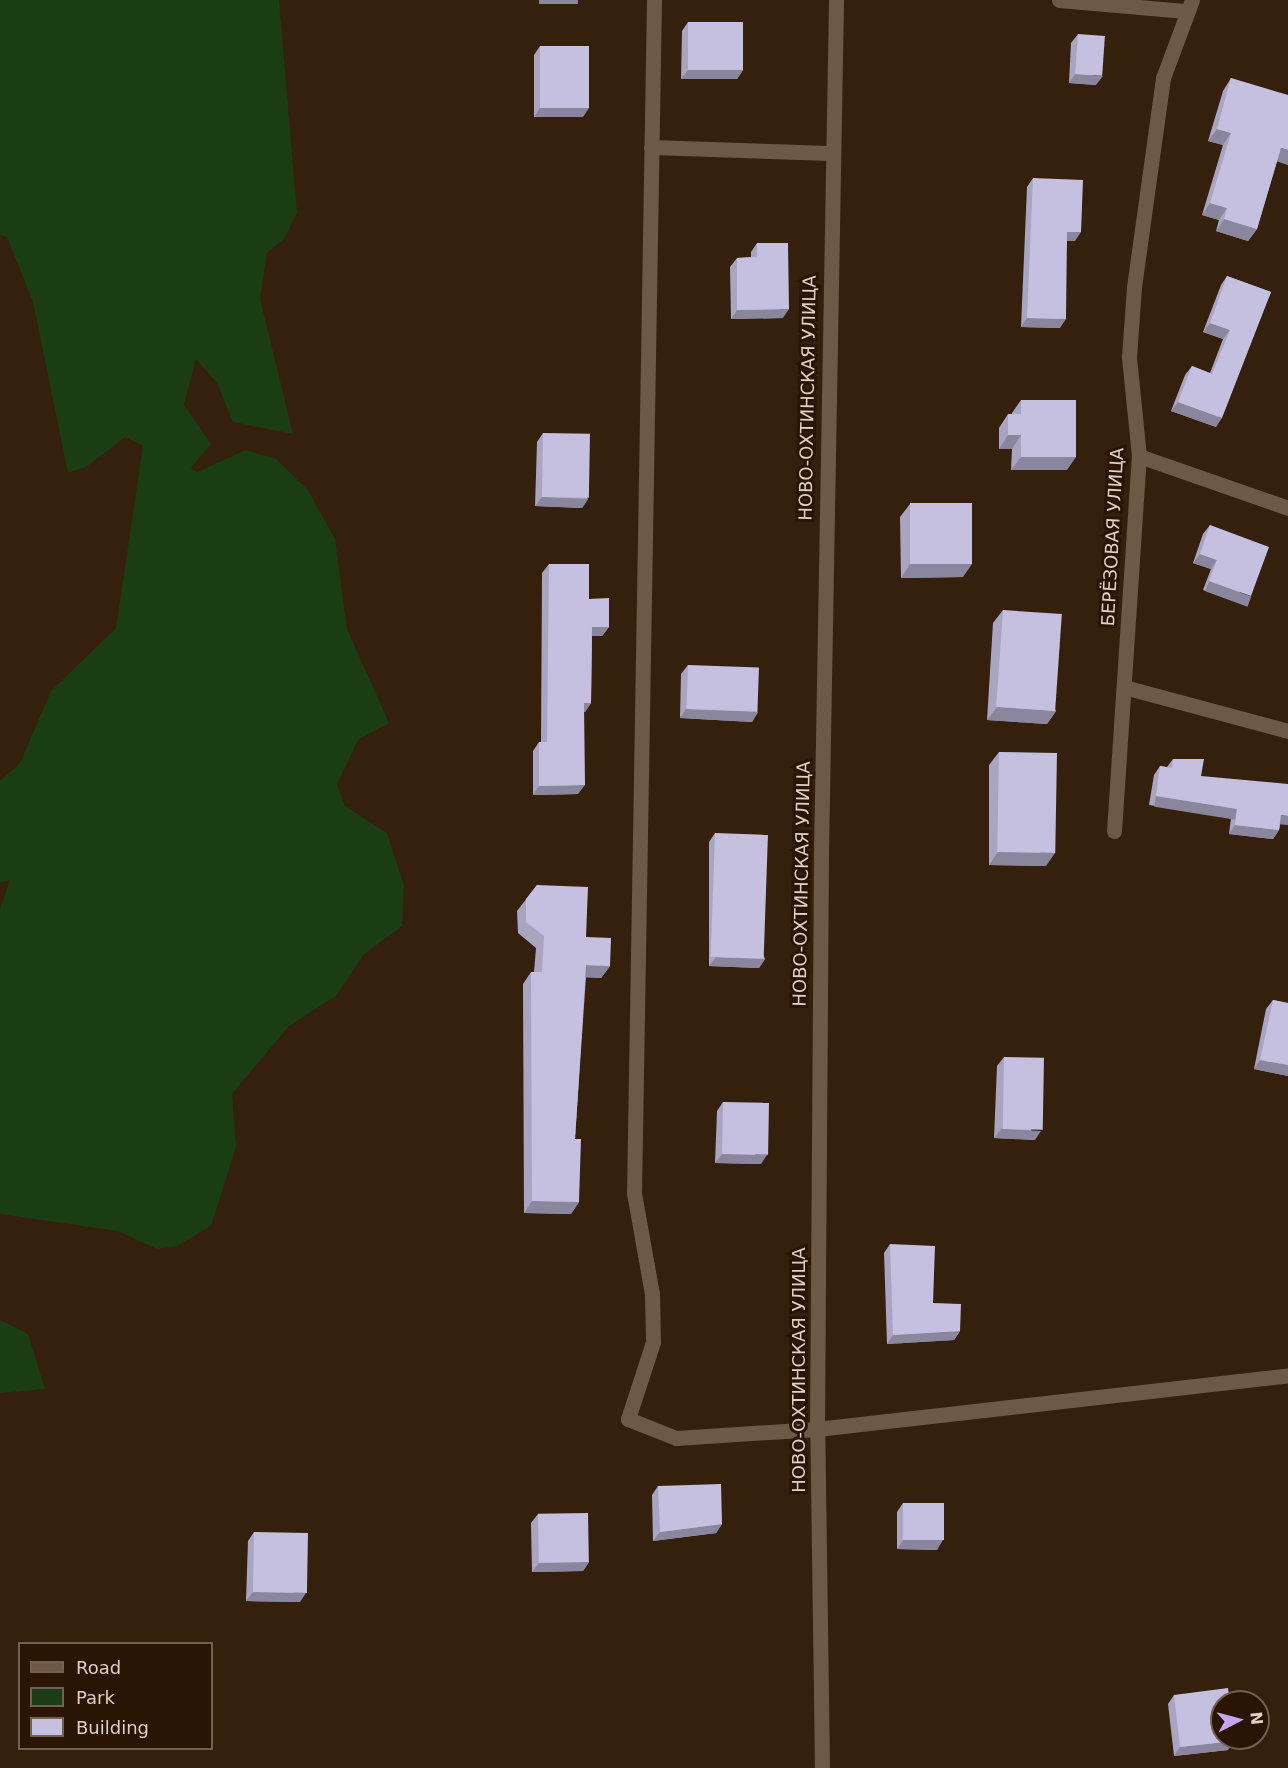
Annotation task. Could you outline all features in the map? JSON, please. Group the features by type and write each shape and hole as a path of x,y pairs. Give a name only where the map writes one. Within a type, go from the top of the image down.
{"street":[{"path":"654,0 634,1193 652,1294 653,1342 628,1419 676,1438 817,1429 1288,1376"},
{"name":"НОВО-ОХТИНСКАЯ УЛИЦА","path":"822,1768 817,1429 831,153 836,0"},
{"path":"1059,0 1189,6"},
{"name":"БЕРЁЗОВАЯ УЛИЦА","path":"1114,831 1139,456 1129,357 1134,287 1163,78 1189,6"},
{"path":"651,147 831,153"},
{"path":"1139,456 1288,507"},
{"path":"1124,687 1288,731"}],"green space":[{"path":"0,0 279,0 297,213 284,239 267,253 260,299 293,434 233,422 217,383 196,359 184,405 211,444 191,468 197,472 246,450 276,459 308,490 335,539 347,629 389,723 358,740 337,784 345,806 387,833 404,886 402,926 363,955 336,996 289,1026 232,1094 236,1147 211,1226 177,1246 157,1249 118,1231 0,1214 0,909 10,880 0,883 0,781 20,763 51,691 116,628 143,446 125,437 86,467 68,473 33,302 7,237 0,235"},
{"path":"0,1320 28,1334 45,1389 0,1393"}],"building":[{"path":"688,22 743,22 743,70 688,70"},
{"path":"1078,34 1105,36 1102,76 1075,74"},
{"path":"540,46 589,46 589,108 540,108"},
{"path":"1231,78 1288,95 1288,150 1281,148 1257,229 1224,219 1227,208 1210,203 1231,133 1217,129"},
{"path":"1033,178 1083,180 1081,232 1067,232 1066,319 1027,318"},
{"path":"757,243 788,243 789,309 737,310 737,258 757,257"},
{"path":"1227,276 1271,292 1222,418 1178,402 1192,366 1212,374 1230,330 1210,323"},
{"path":"1021,400 1076,400 1076,457 1021,457 1021,435 1008,435 1008,414 1021,414"},
{"path":"543,433 590,434 589,498 542,497"},
{"path":"910,503 972,503 972,564 910,564"},
{"path":"1210,525 1269,547 1251,596 1209,581 1217,560 1200,554"},
{"path":"549,564 589,564 589,599 609,598 609,627 592,627 591,703 584,703 585,785 539,786 539,742 547,742"},
{"path":"1003,610 1062,614 1055,711 996,707"},
{"path":"688,665 759,667 757,711 686,709"},
{"path":"999,752 1057,753 1055,853 997,852"},
{"path":"1173,759 1204,759 1201,776 1288,784 1288,816 1281,815 1279,830 1235,825 1237,809 1156,796 1160,766 1172,768"},
{"path":"715,833 768,835 764,959 711,957"},
{"path":"537,885 588,887 586,937 611,938 610,966 586,965 575,1139 581,1139 579,1202 532,1201 531,972 542,972 544,936 526,922 526,899"},
{"path":"1273,1000 1288,1003 1288,1065 1260,1060"},
{"path":"1004,1057 1044,1058 1043,1130 1003,1129"},
{"path":"723,1102 769,1103 768,1155 722,1154"},
{"path":"890,1244 935,1246 933,1303 961,1304 960,1331 893,1335"},
{"path":"721,1484 722,1524 660,1532 658,1486"},
{"path":"903,1503 944,1503 944,1540 903,1540"},
{"path":"588,1513 589,1562 539,1563 538,1514"},
{"path":"254,1532 308,1533 307,1593 253,1592"},
{"path":"1210,1690 1210,1744 1180,1747 1174,1695"}]}
